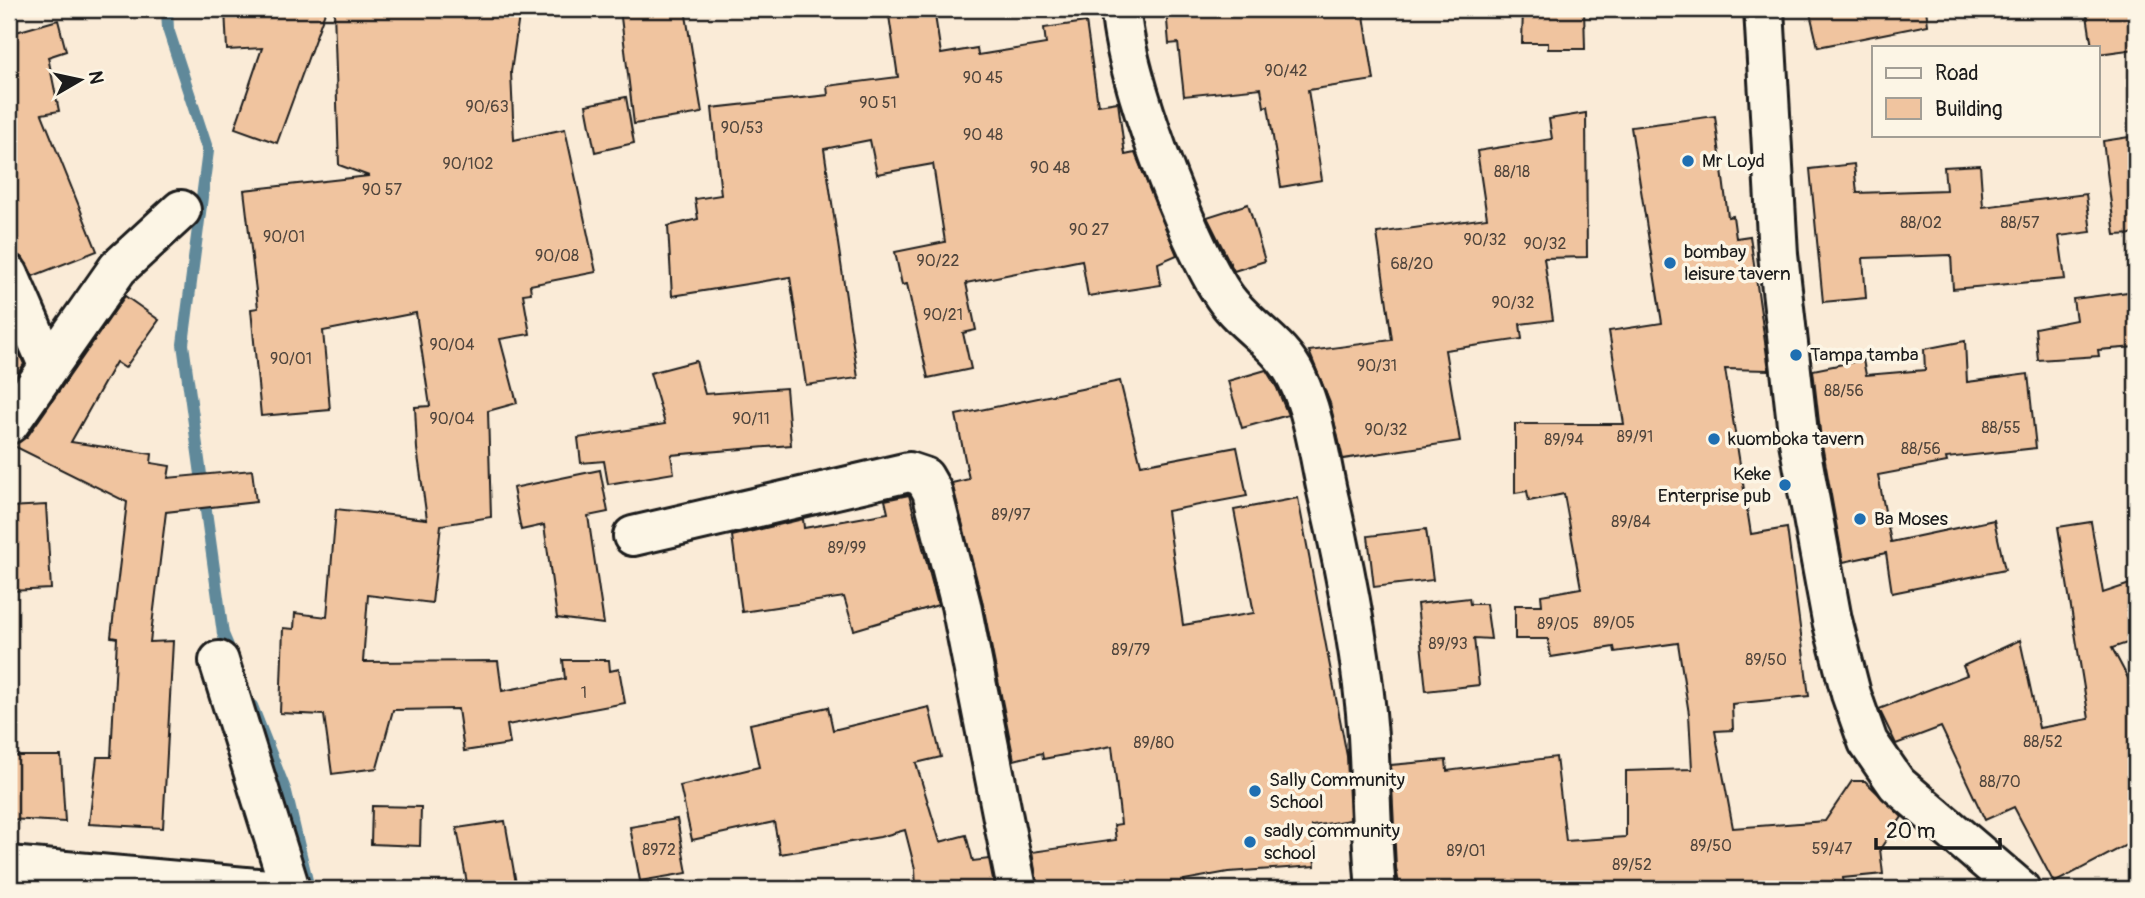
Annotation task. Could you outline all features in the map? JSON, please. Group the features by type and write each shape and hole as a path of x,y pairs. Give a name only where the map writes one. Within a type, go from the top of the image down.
{"street":[{"path":"1121,9 1140,96 1198,248 1224,296 1242,318 1276,346 1297,378 1313,427 1349,586 1367,734 1376,889"},
{"path":"1764,9 1778,254 1799,442 1832,620 1851,694 1868,742 1897,784 2020,889"},
{"path":"9,424 118,268 181,210"},
{"path":"9,275 48,365"},
{"path":"633,536 909,472 924,477 932,491 961,605 1017,889"},
{"path":"219,661 290,889"},
{"path":"9,866 270,889"}],"building":[{"path":"225,9 326,9 277,143 235,128 262,48 227,50"},
{"path":"334,9 520,9 511,72 514,140 565,129 596,272 530,285 531,293 523,294 530,334 500,339 517,403 488,411 491,517 441,525 432,603 368,595 363,662 498,661 502,691 565,679 563,660 609,660 610,671 619,669 625,703 507,725 510,744 464,751 458,709 393,710 377,768 332,774 324,715 280,713 283,628 294,629 295,613 327,617 336,509 427,519 417,449 415,407 430,406 416,313 323,331 330,410 261,416 251,309 258,308 244,190 369,176 339,165"},
{"path":"620,9 685,9 702,113 634,124"},
{"path":"888,9 934,9 941,54 977,48 978,55 1046,44 1044,28 1086,22 1098,105 1118,102 1125,155 1135,153 1177,255 1158,263 1161,285 1088,296 1082,260 966,283 976,330 963,333 971,369 928,378 907,284 902,285 895,252 945,242 933,164 877,174 870,140 824,149 858,378 806,385 790,277 672,296 668,226 698,219 695,199 721,195 712,108 828,95 827,86 898,77"},
{"path":"1166,9 1363,9 1374,80 1308,90 1322,180 1281,187 1268,106 1264,107 1261,88 1184,96 1178,43 1169,44"},
{"path":"1523,9 1584,9 1585,49 1548,49 1548,43 1522,43"},
{"path":"1833,9 1926,9 1928,25 1818,47 1810,13"},
{"path":"2086,9 2134,9 2136,49 2100,54 2100,46 2092,46"},
{"path":"58,20 66,51 48,57 59,111 42,114 97,251 33,276 23,258 9,250 9,34"},
{"path":"626,97 634,143 595,152 586,105"},
{"path":"1586,113 1587,257 1544,258 1553,320 1520,324 1522,339 1445,350 1460,441 1343,459 1330,403 1309,351 1392,340 1377,233 1487,218 1477,151 1552,139 1549,119"},
{"path":"1715,116 1728,217 1733,216 1736,238 1750,236 1769,370 1725,369 1751,534 1787,528 1809,696 1732,704 1733,730 1715,731 1733,828 1825,821 1852,781 1865,781 1902,817 1880,849 1883,874 1843,878 1844,889 1400,889 1396,868 1391,765 1446,760 1447,771 1556,757 1566,841 1626,837 1626,771 1692,769 1689,714 1678,643 1615,652 1614,647 1551,657 1548,639 1515,639 1515,605 1542,605 1541,595 1581,588 1564,494 1529,501 1527,491 1515,493 1515,424 1624,424 1609,331 1662,323 1631,127"},
{"path":"2136,136 2136,234 2115,235 2103,141"},
{"path":"1854,164 1857,193 1946,190 1944,167 1980,165 1983,207 2086,194 2091,232 2059,236 2065,279 1953,289 1951,255 1863,258 1866,298 1823,302 1810,169"},
{"path":"1248,204 1265,261 1234,271 1207,217"},
{"path":"2136,291 2136,347 2098,350 2099,356 2038,360 2035,328 2076,320 2073,299"},
{"path":"125,296 159,320 125,368 116,362 71,442 152,454 151,463 170,466 168,478 252,470 256,502 166,512 150,642 173,641 163,828 89,824 97,757 111,757 117,638 111,637 127,502 12,445 27,437"},
{"path":"1965,341 1967,382 2028,374 2036,448 1946,458 1947,462 1878,475 1891,542 1994,520 2005,570 1892,593 1886,553 1843,562 1821,439 1813,370 1863,360 1866,375 1925,370 1924,349"},
{"path":"9,347 19,353 24,364 9,386"},
{"path":"696,361 705,394 786,388 791,445 671,455 674,473 608,484 604,461 581,463 578,438 665,424 650,373"},
{"path":"1266,370 1288,415 1242,428 1228,381"},
{"path":"1120,381 1141,465 1237,447 1247,496 1167,511 1183,625 1254,613 1234,510 1298,498 1347,756 1350,820 1312,826 1315,866 1228,872 1184,880 1185,886 1155,889 1128,889 1127,879 1038,889 1032,852 1116,840 1114,825 1121,824 1112,746 1043,759 1042,753 1014,760 982,600 952,483 969,479 956,415"},
{"path":"600,470 608,512 588,516 604,624 557,618 544,525 521,530 513,488"},
{"path":"909,495 938,605 854,630 844,597 742,612 732,536 803,519 804,528 888,513 885,500"},
{"path":"46,505 51,589 9,591 9,507"},
{"path":"2091,522 2103,593 2136,582 2136,640 2112,648 2136,693 2136,840 2054,883 2014,807 1985,820 1941,727 1896,744 1879,709 1967,675 1963,666 2020,640 2039,728 2089,719 2058,527"},
{"path":"1426,529 1433,580 1374,587 1368,536"},
{"path":"1469,598 1470,604 1486,604 1491,639 1474,638 1479,685 1426,691 1417,604"},
{"path":"828,707 833,730 929,707 941,757 916,763 940,842 966,835 973,861 989,859 995,889 916,889 915,869 905,830 880,837 780,854 774,822 692,840 680,786 759,767 750,724"},
{"path":"9,756 61,756 65,822 9,819"},
{"path":"372,806 421,807 420,846 371,844"},
{"path":"677,819 687,873 640,881 630,827"},
{"path":"505,821 517,889 468,889 457,828"}],"waterway":[{"path":"167,9 168,29 208,151 183,344 223,634 234,660"},
{"path":"252,706 286,792 309,889"}],"place":[{"name":"Mr Loyd","path":"1688,161"},
{"name":"bombay leisure tavern","path":"1670,263"},
{"name":"Tampa tamba","path":"1796,355"},
{"name":"kuomboka tavern","path":"1714,439"},
{"name":"Keke Enterprise pub","path":"1785,485"},
{"name":"Ba Moses","path":"1860,519"},
{"name":"Sally Community School","path":"1255,791"},
{"name":"sadly community school","path":"1250,842"}]}
